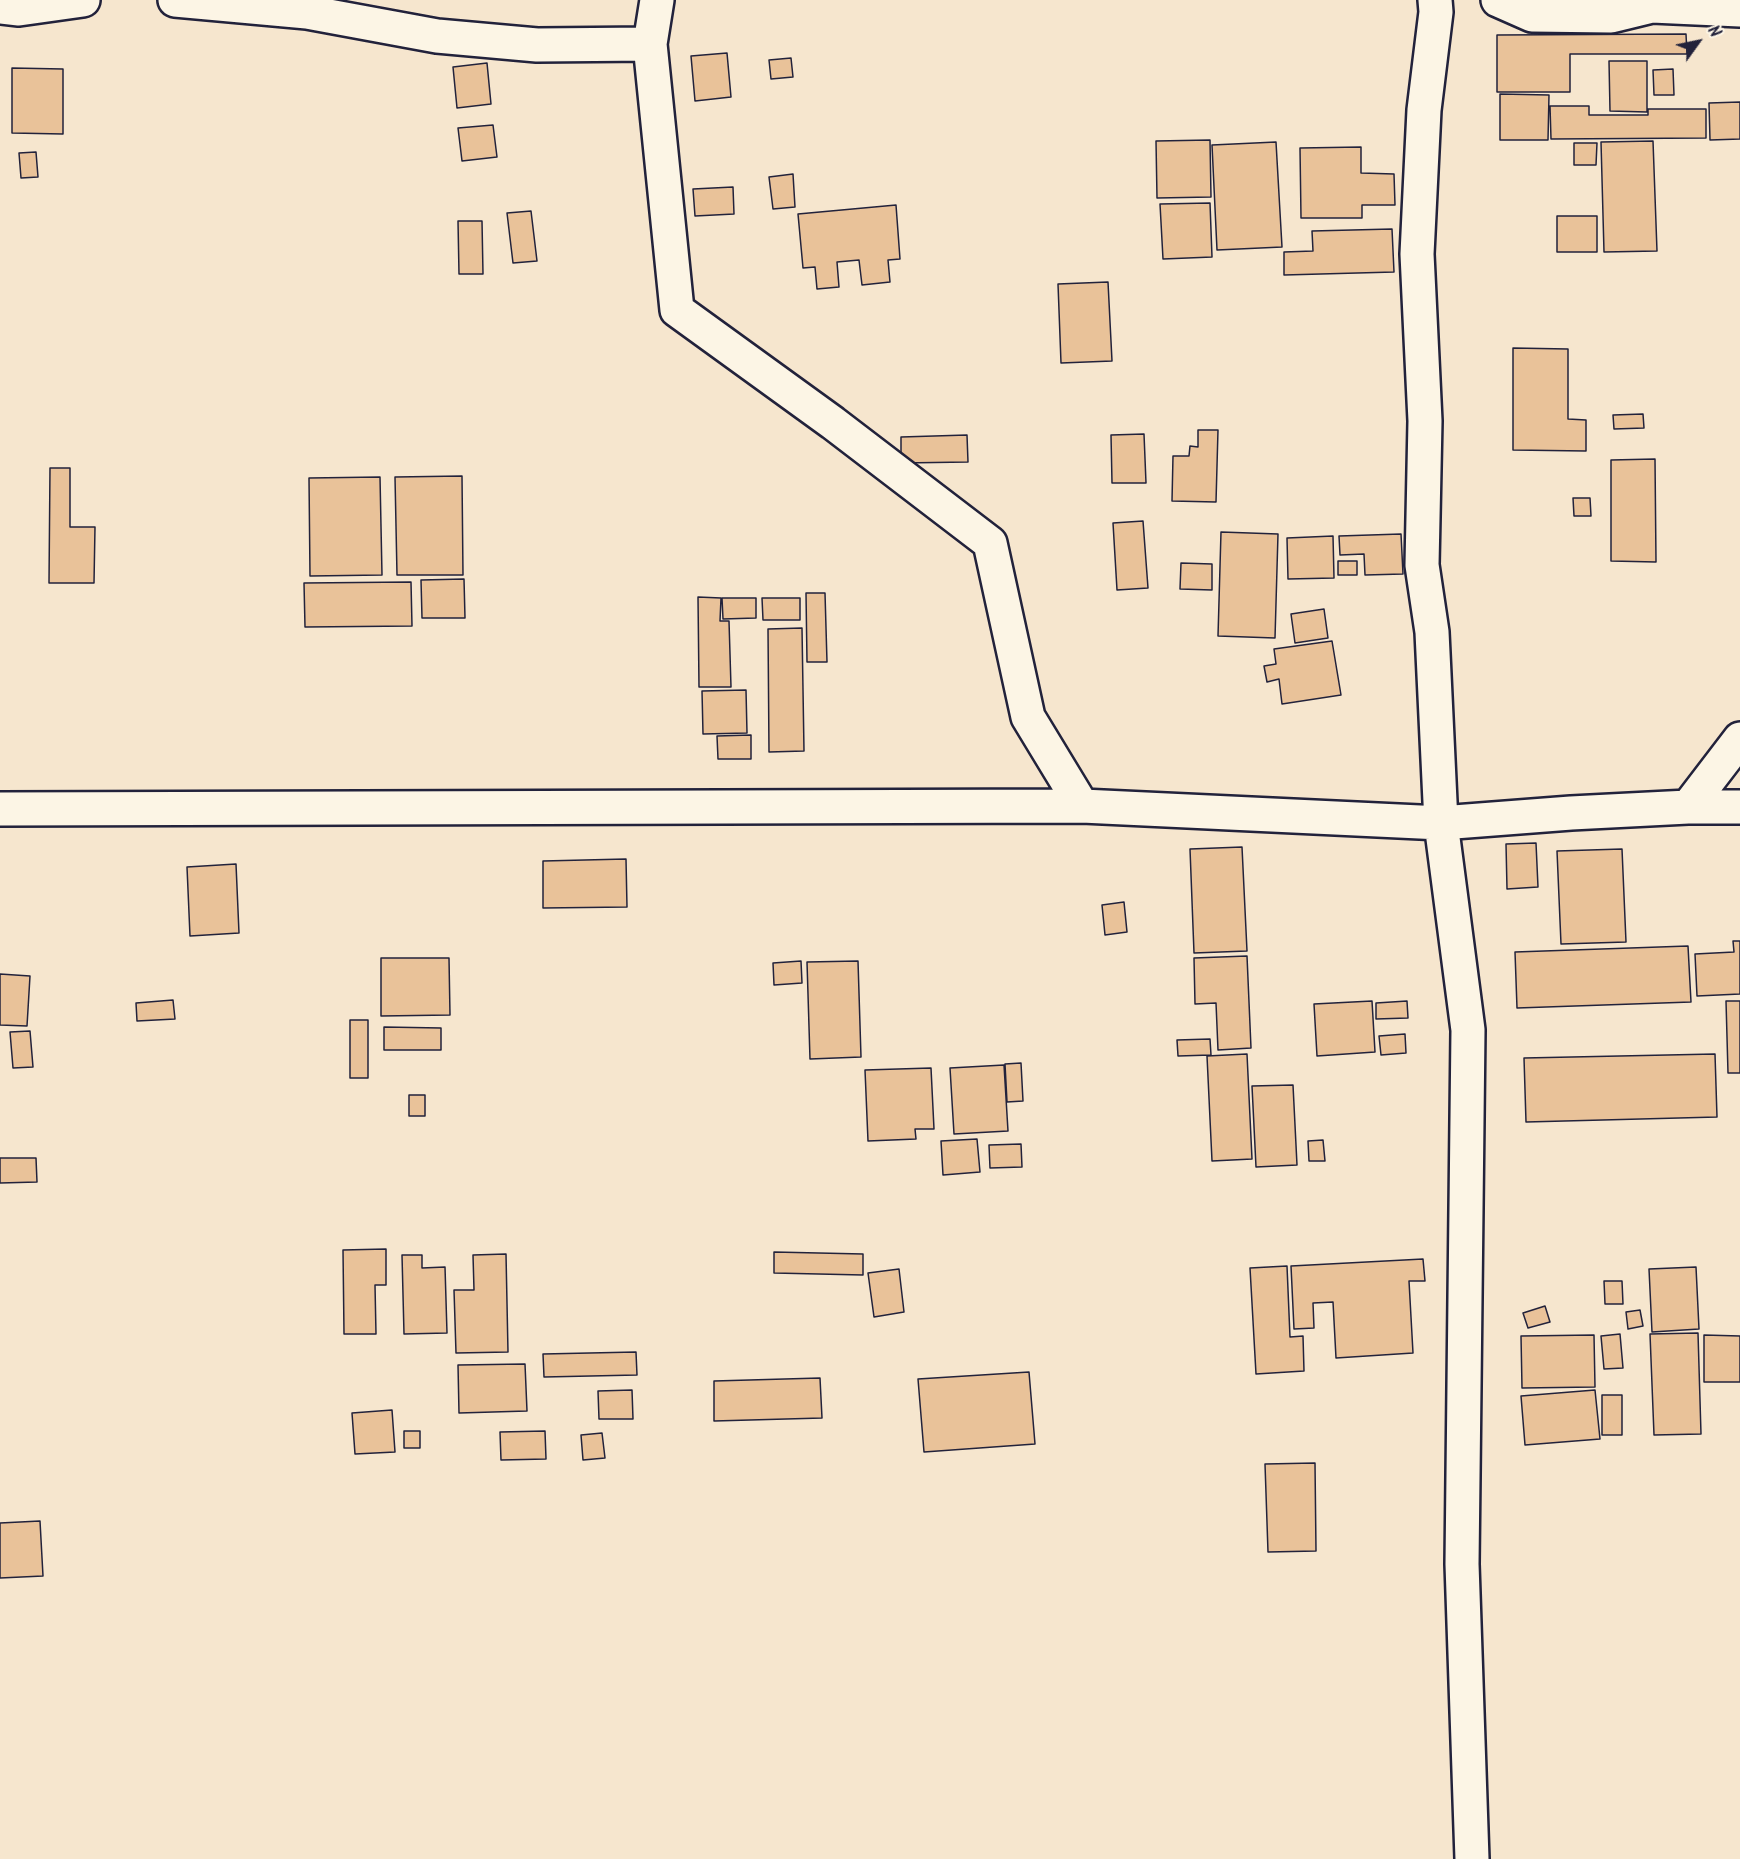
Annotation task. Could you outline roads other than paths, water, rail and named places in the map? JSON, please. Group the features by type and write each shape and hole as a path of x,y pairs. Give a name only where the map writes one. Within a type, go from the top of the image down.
{"street":[{"path":"0,7 19,9 83,0"},
{"path":"175,0 307,12 437,36 537,45 650,44"},
{"path":"657,0 650,44 677,310 833,423 990,543 1028,717 1082,806"},
{"path":"1435,0 1436,12 1424,110 1417,254 1425,421 1422,565 1432,632 1441,823 1468,1030 1462,1564 1472,1859"},
{"path":"1498,0 1532,15 1611,16 1652,6 1740,10"},
{"path":"1688,807 1740,739"},
{"path":"0,809 1082,806 1441,823 1571,813 1688,807 1740,807"}]}
